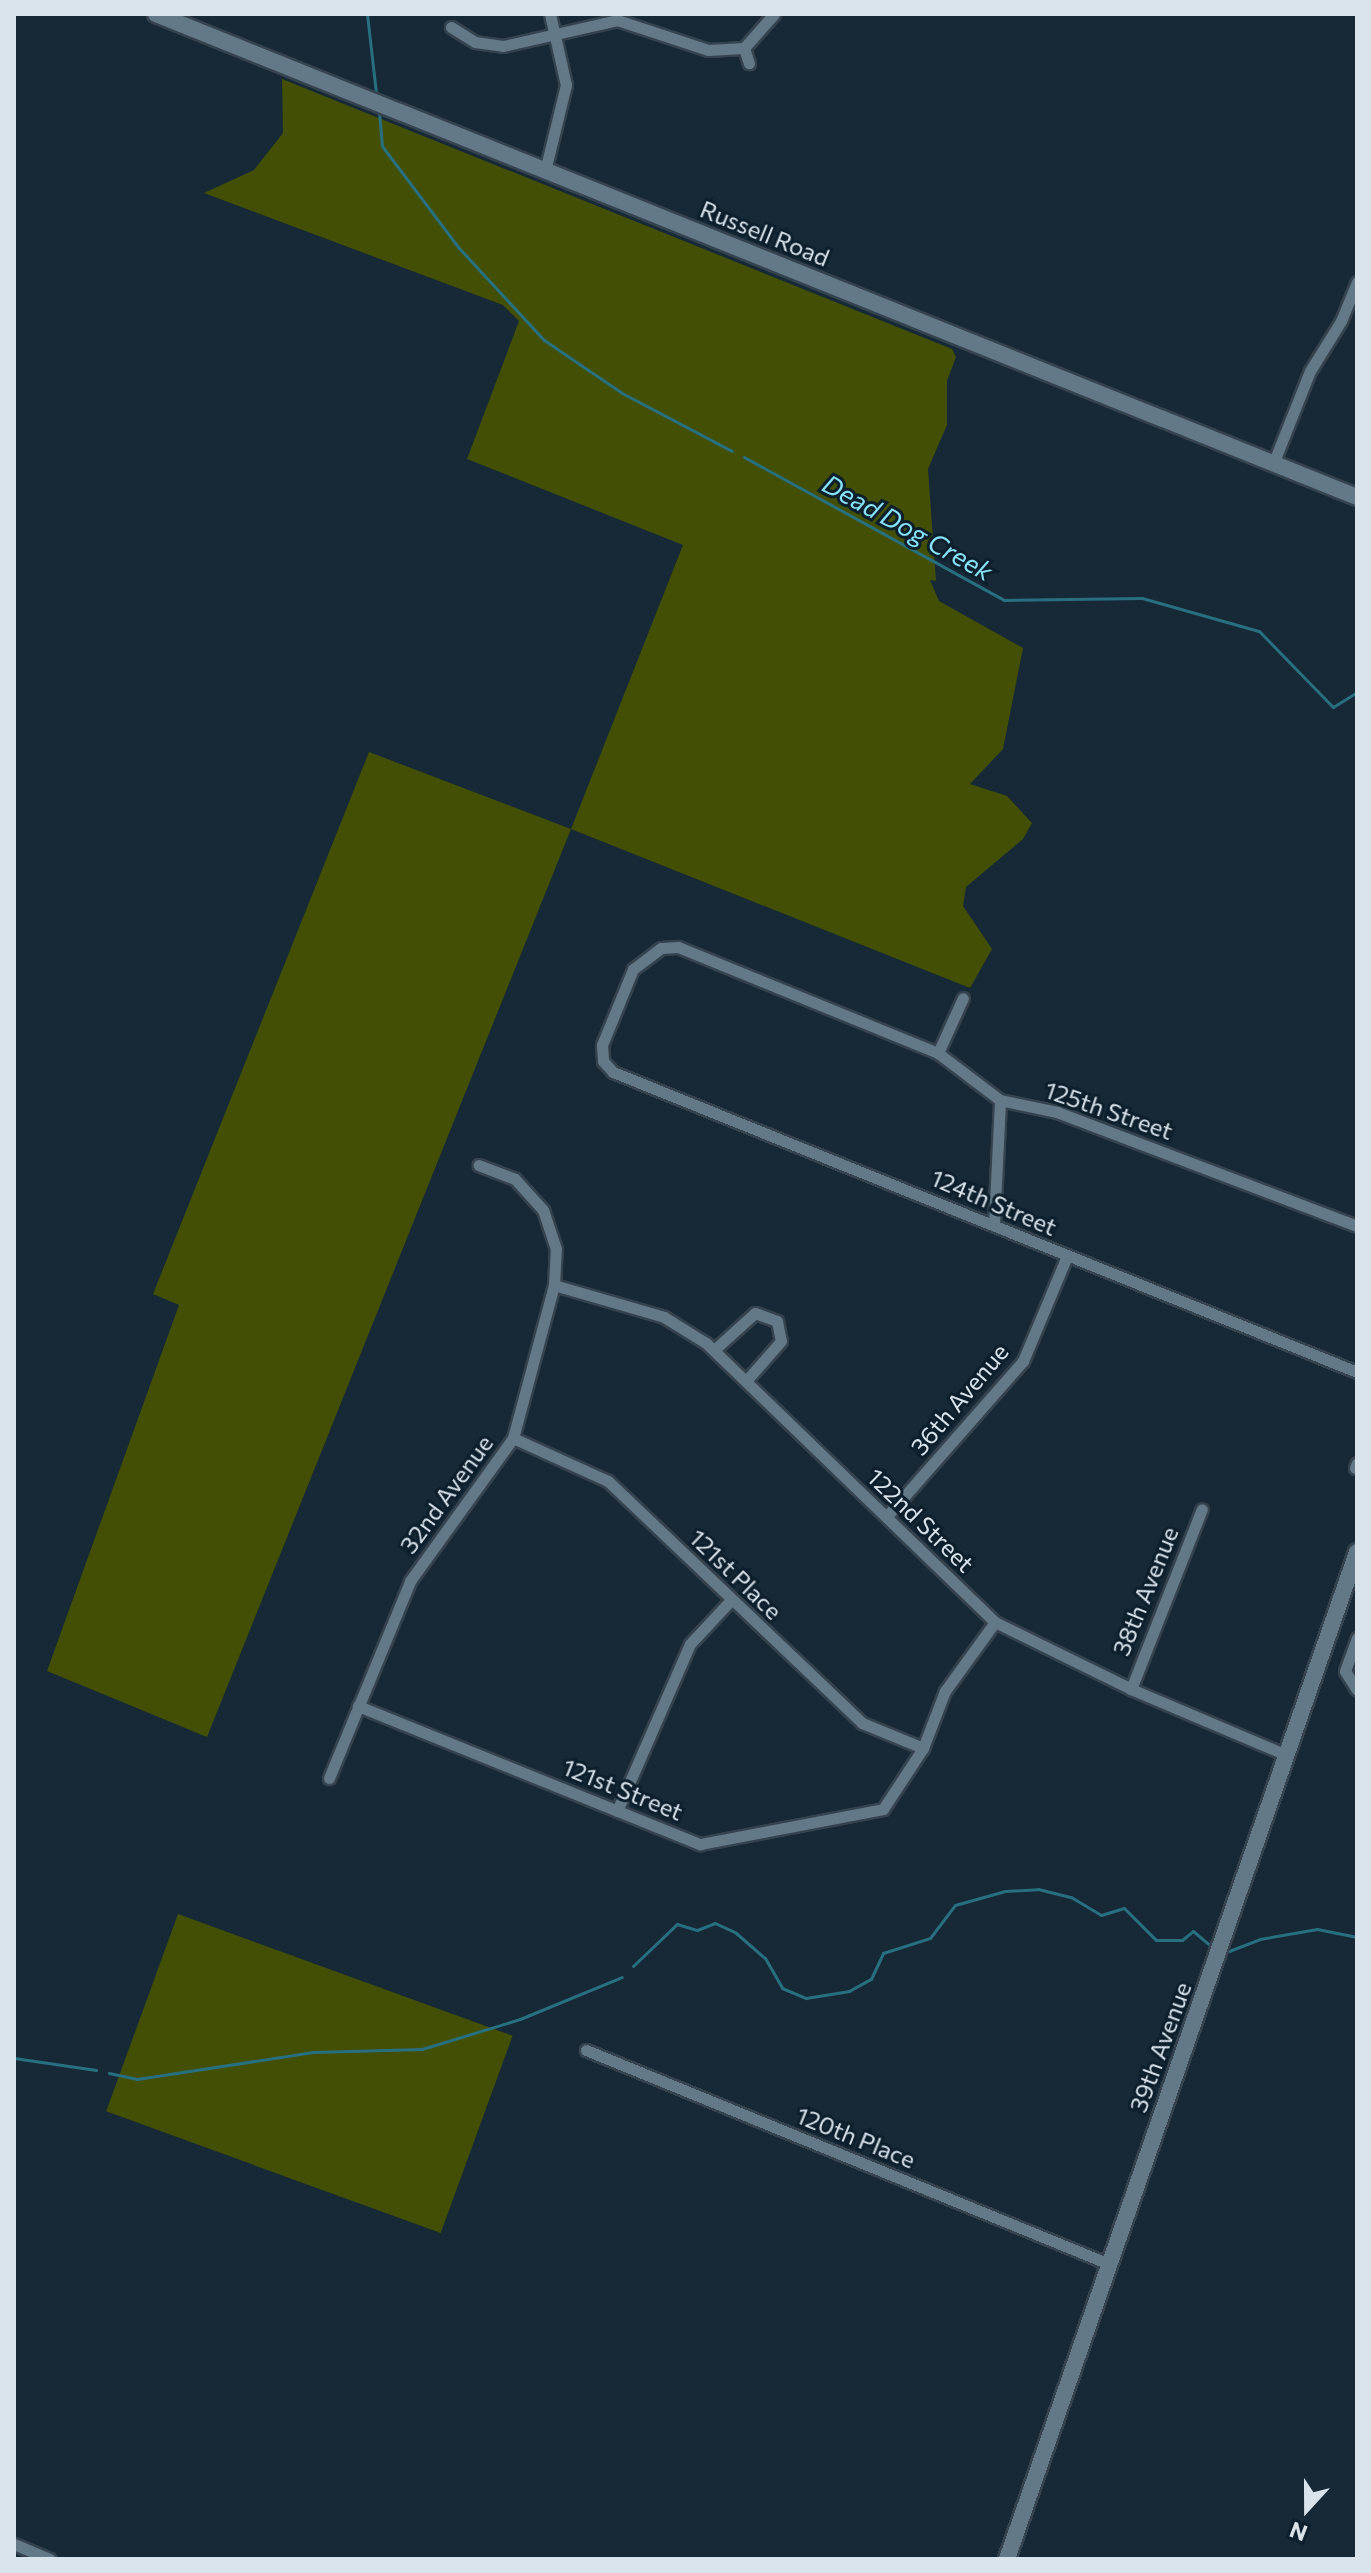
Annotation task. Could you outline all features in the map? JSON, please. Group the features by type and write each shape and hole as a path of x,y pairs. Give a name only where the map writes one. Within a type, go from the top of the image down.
{"street":[{"name":"Russell Road","path":"156,14 1357,497"},
{"path":"545,171 566,85 550,14"},
{"path":"451,27 487,45 555,35 617,20 708,50 744,48 774,14"},
{"path":"744,48 749,63"},
{"path":"1273,464 1310,371 1341,321 1357,282"},
{"name":"125th Street","path":"613,1072 603,1061 602,1045 629,973 661,948 678,947 938,1053 1000,1100 1057,1112 1357,1226"},
{"path":"938,1053 963,998"},
{"name":"124th Street","path":"613,1072 1357,1372"},
{"path":"994,1224 1000,1100"},
{"name":"32nd Avenue","path":"329,1778 410,1581 513,1438 554,1285 556,1249 543,1210 515,1179 479,1165"},
{"name":"36th Avenue","path":"887,1516 1023,1361 1067,1256"},
{"name":"122nd Street","path":"554,1285 664,1317 714,1350 995,1622 1131,1689 1284,1754"},
{"path":"714,1350 755,1313 777,1321 781,1341 746,1381"},
{"name":"121st Place","path":"513,1438 608,1481 862,1723 923,1748"},
{"name":"38th Avenue","path":"1131,1689 1202,1509"},
{"name":"39th Avenue","path":"1007,2559 1263,1830 1284,1754 1357,1552"},
{"path":"617,1811 690,1644 731,1600"},
{"path":"923,1748 945,1691 995,1622"},
{"path":"1357,1638 1345,1671 1357,1690"},
{"name":"121st Street","path":"358,1706 700,1844 883,1809 923,1748"},
{"name":"120th Place","path":"586,2050 1109,2264"},
{"path":"14,2544 30,2555 50,2559"}],"green space":[{"path":"282,79 952,349 956,357 947,381 947,425 928,469 936,581 930,580 939,601 1023,648 1003,749 970,784 1007,796 1032,823 1023,839 966,887 963,906 992,949 970,988 571,829 683,545 467,459 519,321 503,305 204,193 254,170 283,133"},
{"path":"369,752 571,829 207,1737 47,1671 179,1305 153,1294"},
{"path":"178,1914 513,2036 441,2233 106,2111"}],"waterway":[{"name":"Dead Dog Creek","path":"367,14 376,93"},
{"name":"Dead Dog Creek","path":"379,112 382,146 459,248 544,340 622,393 732,451"},
{"name":"Dead Dog Creek","path":"744,457 1004,600 1142,598 1259,631 1333,707 1357,692"},
{"path":"633,1966 677,1924 697,1930 715,1923 736,1933 765,1958 782,1988 806,1998 849,1991 871,1979 883,1953 930,1938 955,1905 1005,1891 1038,1889 1071,1897 1101,1915 1124,1908 1156,1940 1182,1940 1193,1931 1212,1947"},
{"path":"1229,1951 1260,1939 1317,1929 1357,1937"},
{"path":"109,2073 137,2079 313,2052 422,2049 520,2019 622,1977"},
{"path":"14,2058 96,2070"}]}
